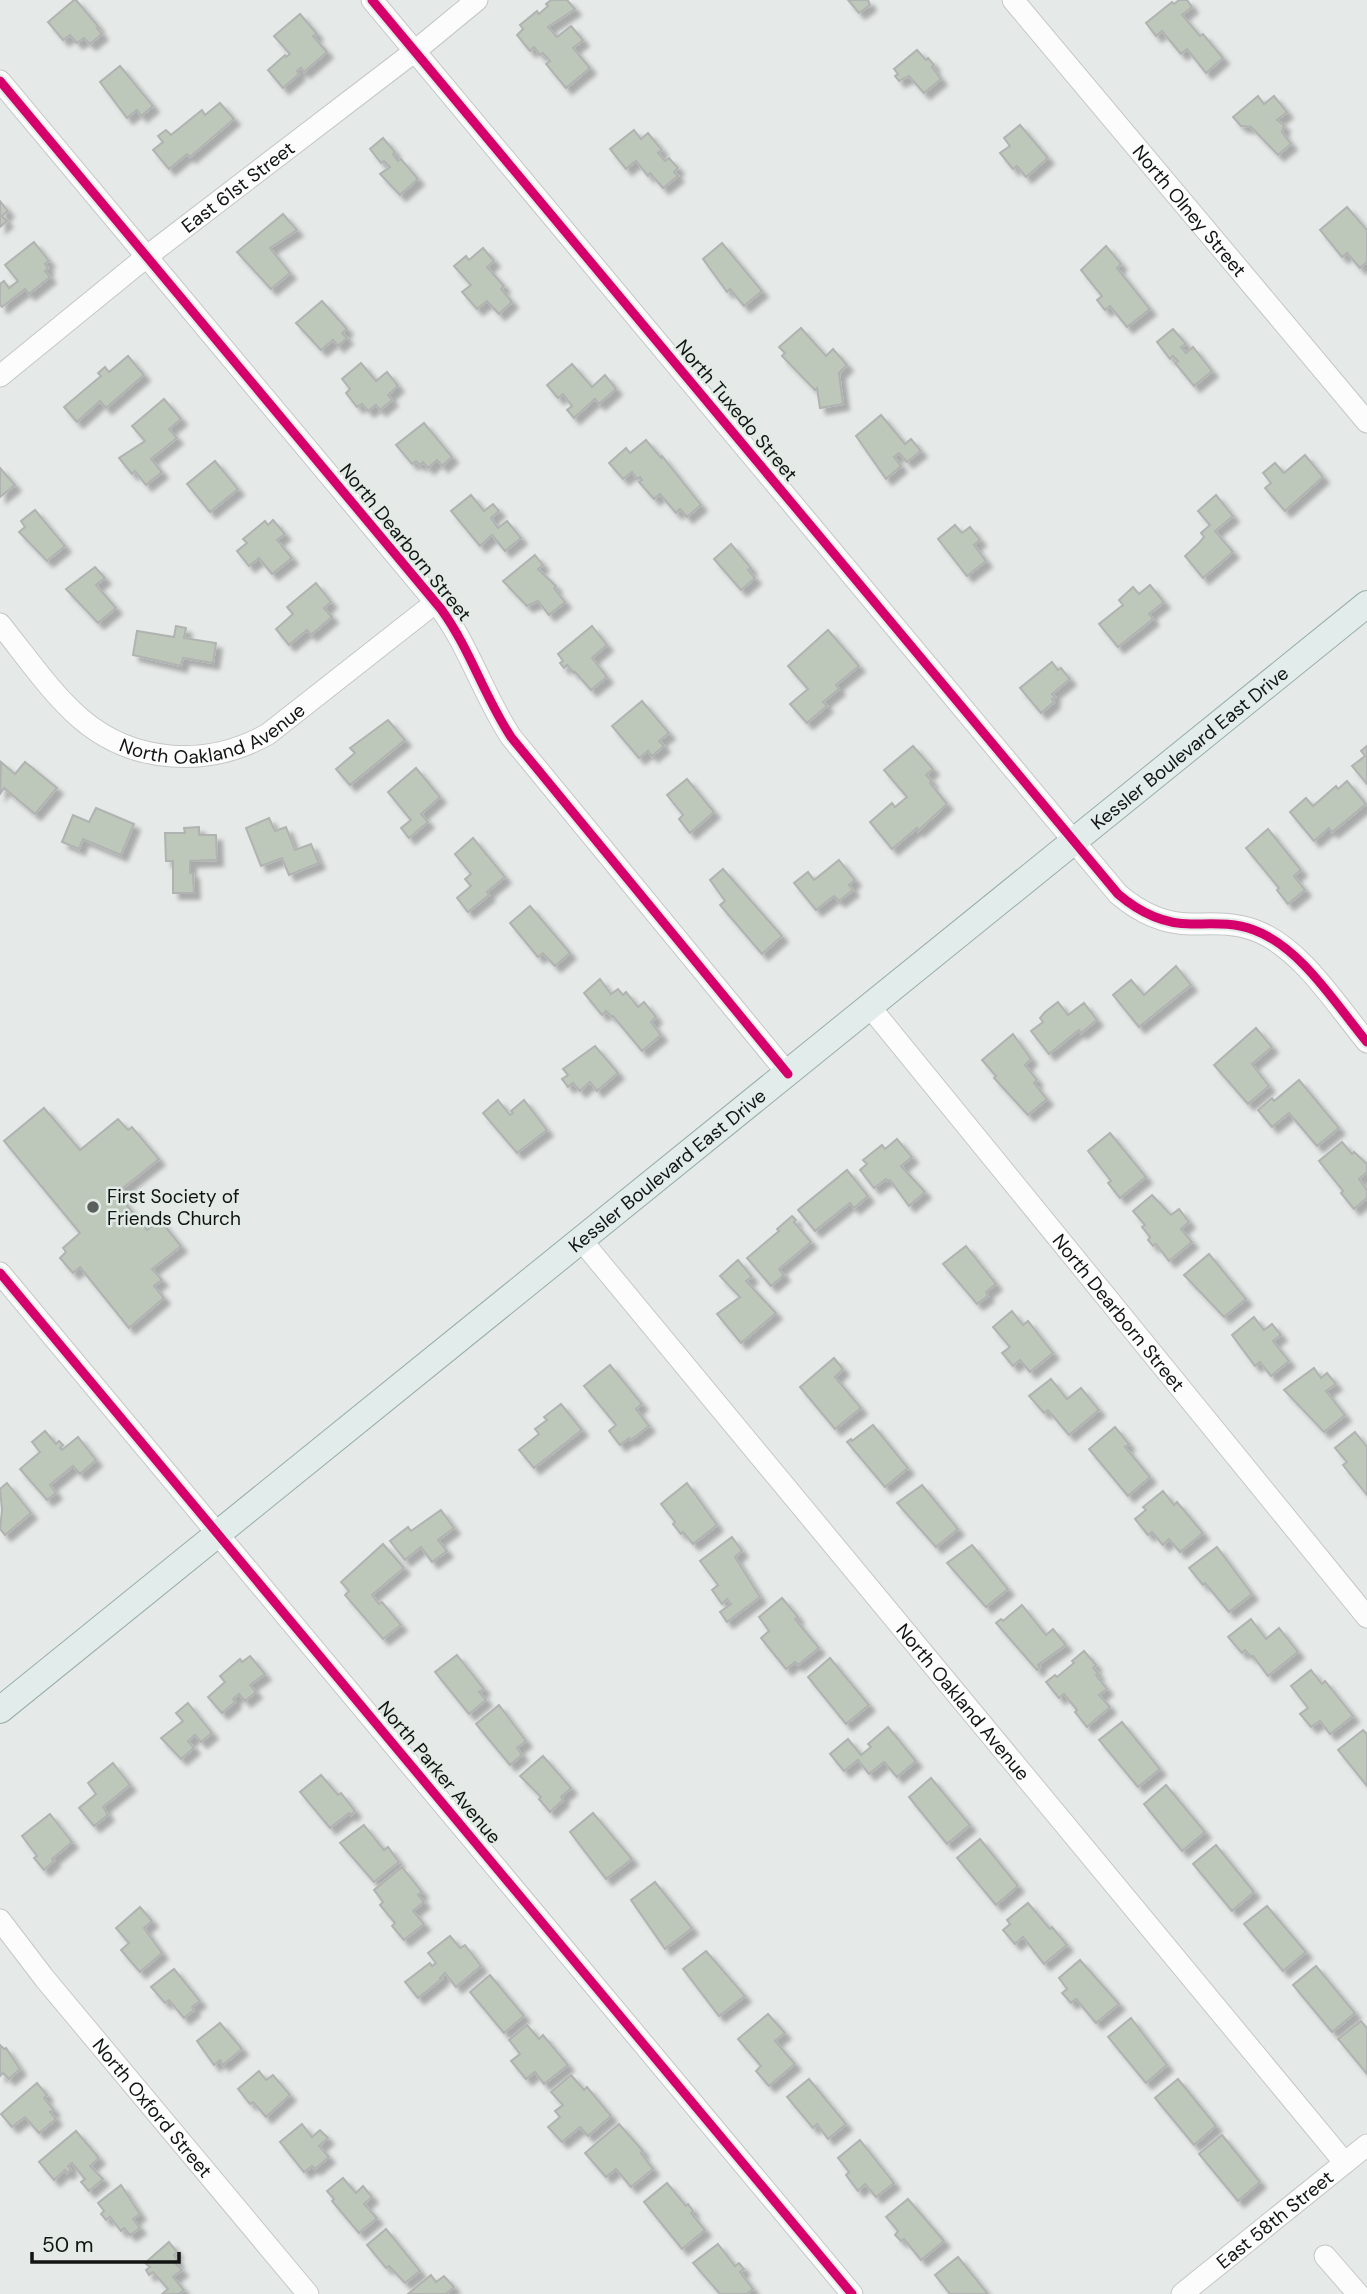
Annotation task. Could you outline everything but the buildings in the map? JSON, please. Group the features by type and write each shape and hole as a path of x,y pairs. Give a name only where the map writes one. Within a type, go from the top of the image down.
{"main road":[{"name":"Kessler Boulevard East Drive","path":"0,1710 1367,604"}],"street":[{"name":"North Tuxedo Street","path":"372,0 1118,894 1140,911 1164,921 1217,922 1260,932 1284,947 1304,965 1367,1042"},
{"name":"East 61st Street","path":"0,376 146,257 415,51 477,0"},
{"name":"North Olney Street","path":"1013,0 1367,422"},
{"name":"North Dearborn Street","path":"0,81 436,602 461,638 496,713 511,737 788,1074"},
{"name":"North Oakland Avenue","path":"0,624 62,699 88,725 128,747 155,755 181,757 226,752 268,734 436,602"},
{"name":"North Dearborn Street","path":"870,1007 1367,1618"},
{"name":"North Oakland Avenue","path":"582,1241 1345,2163"},
{"name":"North Parker Avenue","path":"0,1273 852,2294"},
{"name":"North Oxford Street","path":"0,1920 45,1979 307,2294"},
{"name":"East 58th Street","path":"1182,2294 1367,2145"},
{"path":"1325,2256 1358,2294"}],"cycle path":[{"path":"372,0 1118,894 1134,906 1161,919 1181,923 1238,926 1271,938 1287,949 1316,978 1367,1042"},
{"path":"0,81 441,609 511,737 788,1074"},
{"path":"0,1273 852,2294"}],"place":[{"name":"First Society of Friends Church","path":"93,1207"}]}
